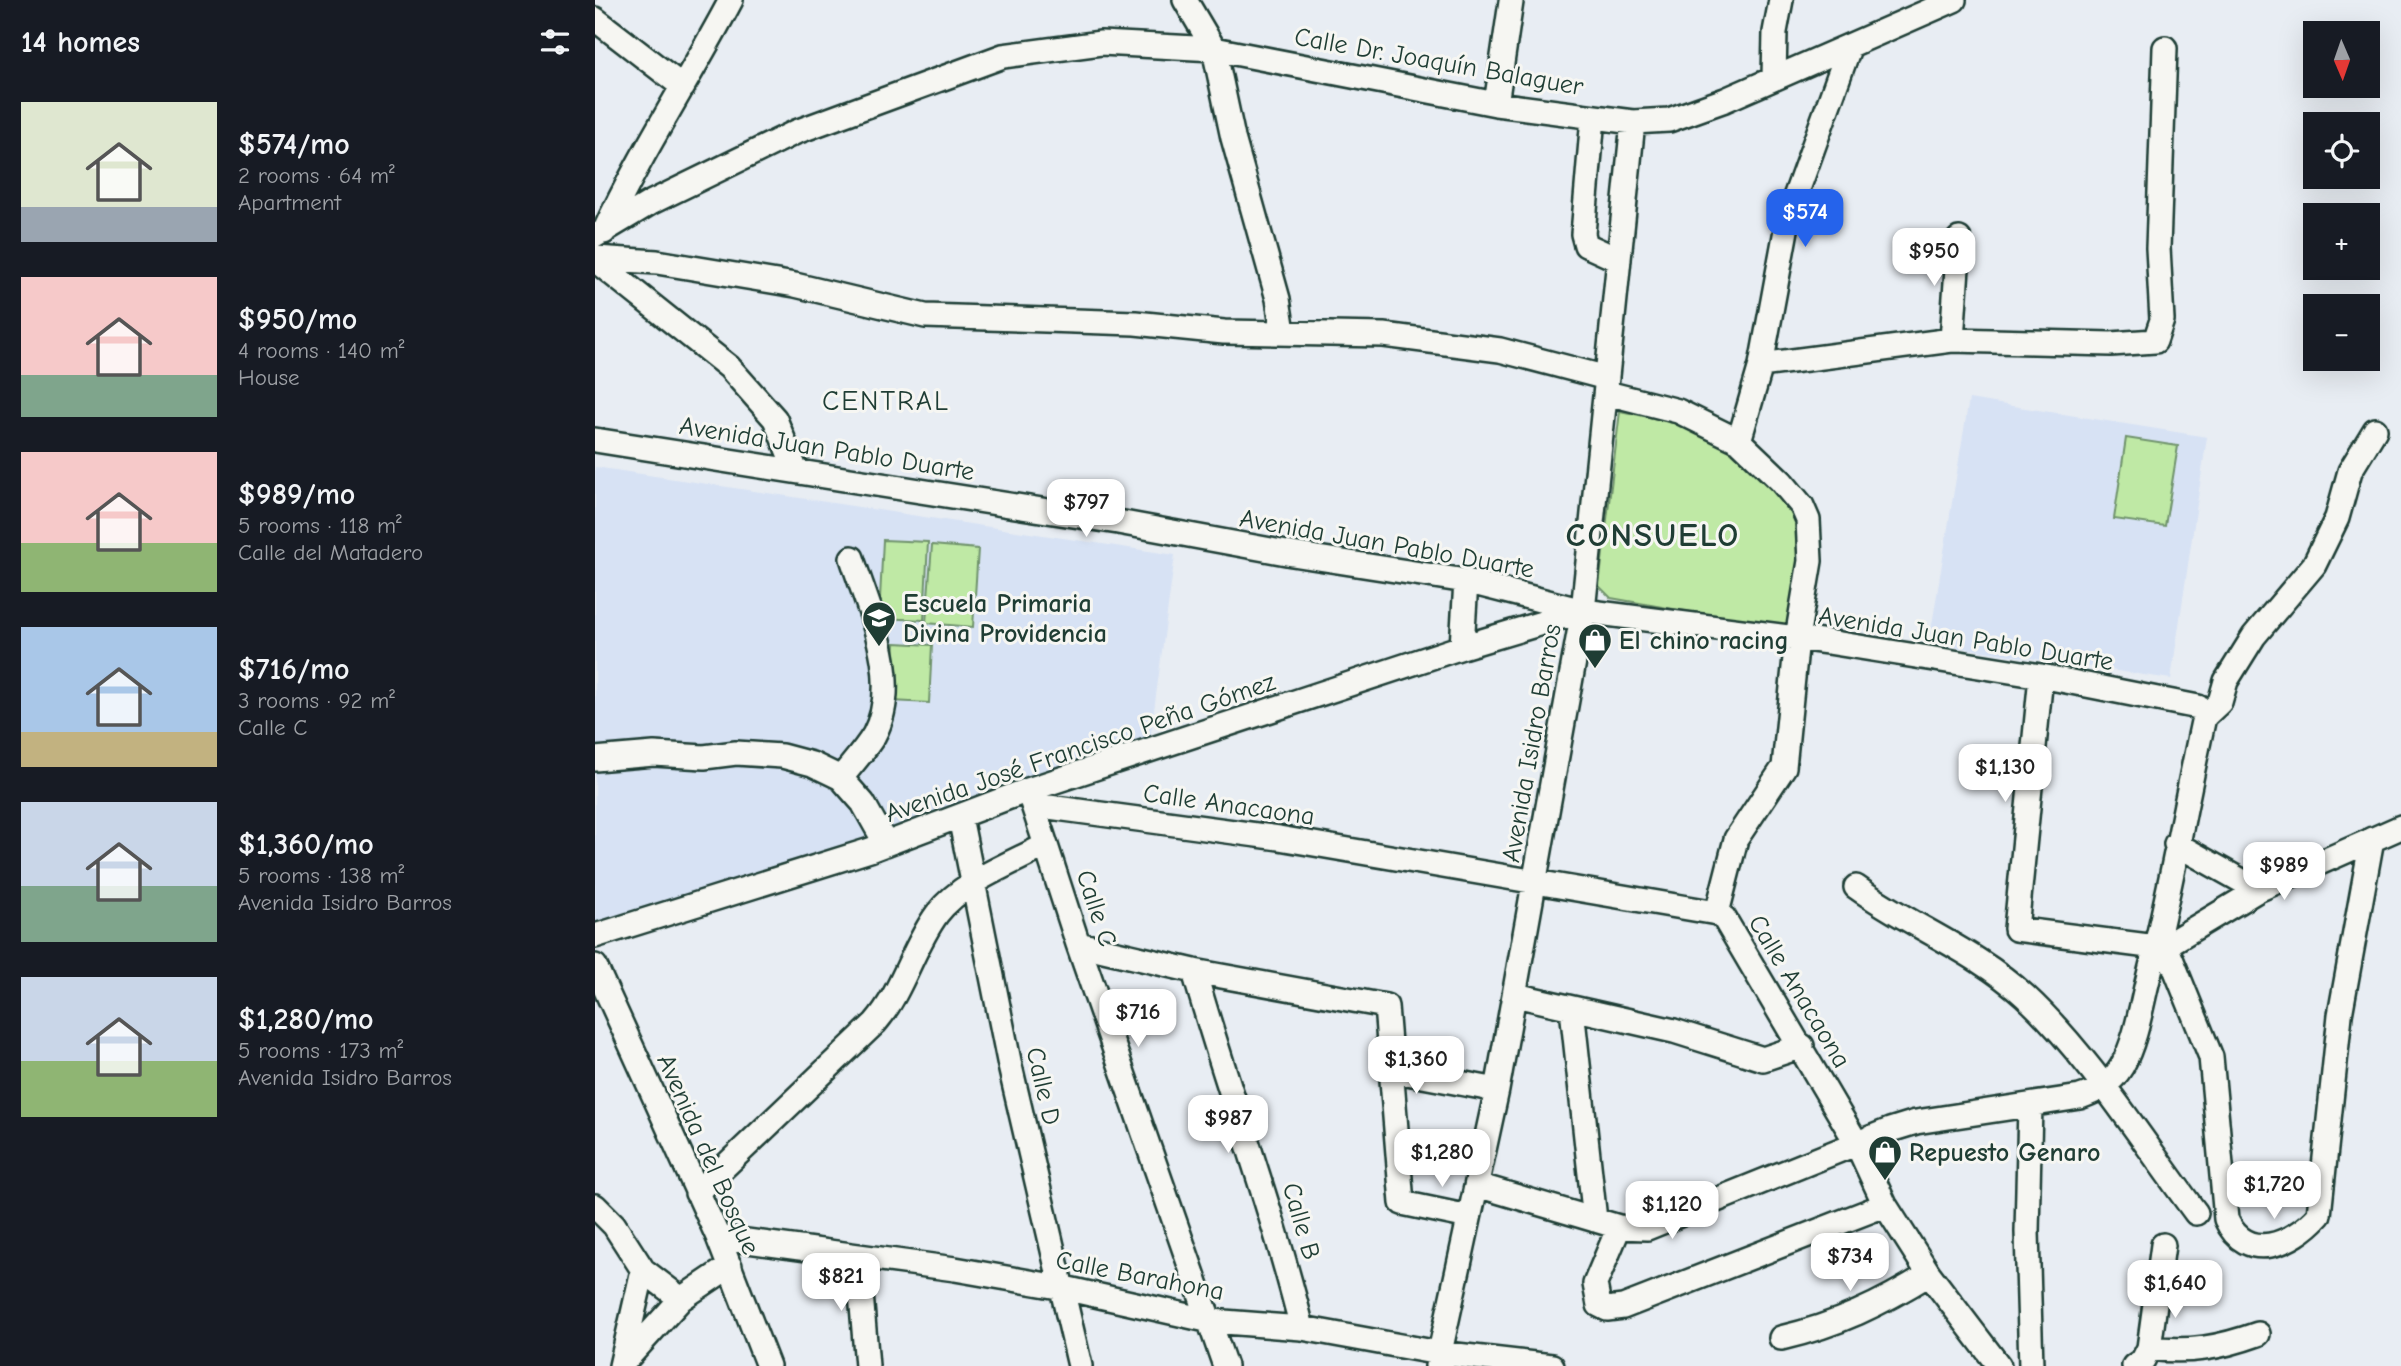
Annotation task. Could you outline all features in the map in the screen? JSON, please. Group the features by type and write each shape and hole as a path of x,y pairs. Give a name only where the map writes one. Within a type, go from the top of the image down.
{"street":[{"path":"599,234 731,0"},
{"path":"1185,0 1214,49 1233,138 1278,299 1283,332"},
{"path":"1774,77 1775,32 1781,0"},
{"name":"Calle Dr. Joaquín Balaguer","path":"599,234 650,203 796,132 1003,56 1101,43 1214,49 1496,104 1633,122 1669,120 1725,100 1774,77 1849,48 1954,0"},
{"path":"1496,104 1511,2"},
{"path":"595,19 684,87"},
{"path":"1739,441 1761,365 1789,214 1849,48"},
{"path":"1761,365 1952,340 2111,344 2155,341 2162,320 2158,248 2165,48"},
{"path":"1593,117 1583,233 1586,245 1619,260"},
{"name":"Avenida Isidro Barros","path":"1438,1360 1497,1090 1583,611 1633,122"},
{"path":"1952,340 1959,239"},
{"path":"595,259 657,262 795,285 925,316 1384,335 1500,350 1678,411 1739,441 1781,481 1802,506 1808,520 1809,571 1797,638 1783,772 1736,839 1717,913"},
{"path":"595,259 729,367 775,419 796,471"},
{"path":"1477,1185 1619,1227 1635,1229 1653,1226 1697,1205 1856,1142 1916,1122 2080,1097 2102,1088 2123,1064 2159,948 2176,844 2204,717 2220,702 2226,681 2254,636 2314,565 2337,519 2350,471 2375,430"},
{"name":"Avenida Juan Pablo Duarte","path":"595,440 1466,581 1583,611 1797,638 2041,676 2198,707 2204,717"},
{"path":"841,778 873,736 882,715 886,688 882,657 852,558"},
{"path":"1462,647 1466,581"},
{"name":"Avenida José Francisco Peña Gómez","path":"595,936 885,844 960,817 1031,797 1462,647 1583,611"},
{"path":"2041,676 2016,929 2159,948 2258,890 2401,827"},
{"path":"595,759 654,754 704,757 736,753 782,756 812,764 841,778 863,803 885,844"},
{"name":"Calle Anacaona","path":"1031,797 1717,913 1724,918 1802,1046 1856,1142 1885,1205 1929,1274 1999,1366"},
{"name":"Calle C","path":"1031,797 1078,944 1225,1366"},
{"name":"Calle D","path":"960,817 971,884 1010,1066 1064,1288 1080,1366"},
{"path":"2159,948 2211,1057 2226,1219 2234,1236 2250,1245 2272,1244 2289,1239 2306,1229 2319,1215 2340,1015 2372,839"},
{"path":"2176,844 2258,890"},
{"path":"697,1193 875,1023 899,991 937,914 971,884 1047,845"},
{"path":"1856,887 1994,971 2025,996 2065,1037 2196,1213"},
{"path":"1078,944 1194,971 1386,1006 1402,1203 1469,1217"},
{"name":"Avenida del Bosque","path":"595,966 718,1237 768,1366"},
{"name":"Calle B","path":"1194,971 1222,1070 1283,1251 1302,1328"},
{"path":"1515,995 1674,1031 1763,1059 1802,1046"},
{"path":"1571,1009 1595,1220"},
{"path":"1391,1070 1497,1090"},
{"path":"2031,1105 2027,1231 2031,1366"},
{"path":"1619,1227 1595,1284 1599,1305 1607,1309 1623,1307 1885,1205"},
{"path":"595,1206 614,1225 643,1270 681,1299"},
{"name":"Calle Barahona","path":"718,1237 955,1269 1064,1288 1211,1321 1302,1328 1438,1360 1552,1366"},
{"path":"2163,1245 2142,1357 2196,1352 2221,1347 2257,1334"},
{"path":"858,1257 867,1366"},
{"path":"621,1366 681,1299 730,1266"},
{"path":"621,1366 643,1270"},
{"path":"1781,1338 1811,1331 1880,1304 1929,1274"}],"shaded area":[{"path":"1969,399 2207,437 2171,679 1929,643"},
{"name":"Escuela Primaria Divina Providencia","path":"595,467 1175,555 1150,740 595,931"}],"green space":[{"path":"1620,411 1706,434 1752,465 1790,504 1795,516 1798,544 1787,629 1611,598 1599,586"},
{"path":"2126,438 2178,446 2165,526 2114,519"},
{"path":"883,540 928,542 924,620 879,618"},
{"path":"932,545 978,549 973,627 926,623"},
{"path":"895,643 932,645 929,703 892,701"}],"place":[{"name":"Escuela Primaria Divina Providencia","path":"879,648"},
{"name":"El chino racing","path":"1595,670"},
{"name":"Repuesto Genaro","path":"1885,1182"}],"district":[{"name":"CENTRAL","path":"886,400"},
{"name":"CONSUELO","path":"1653,534"}]}
